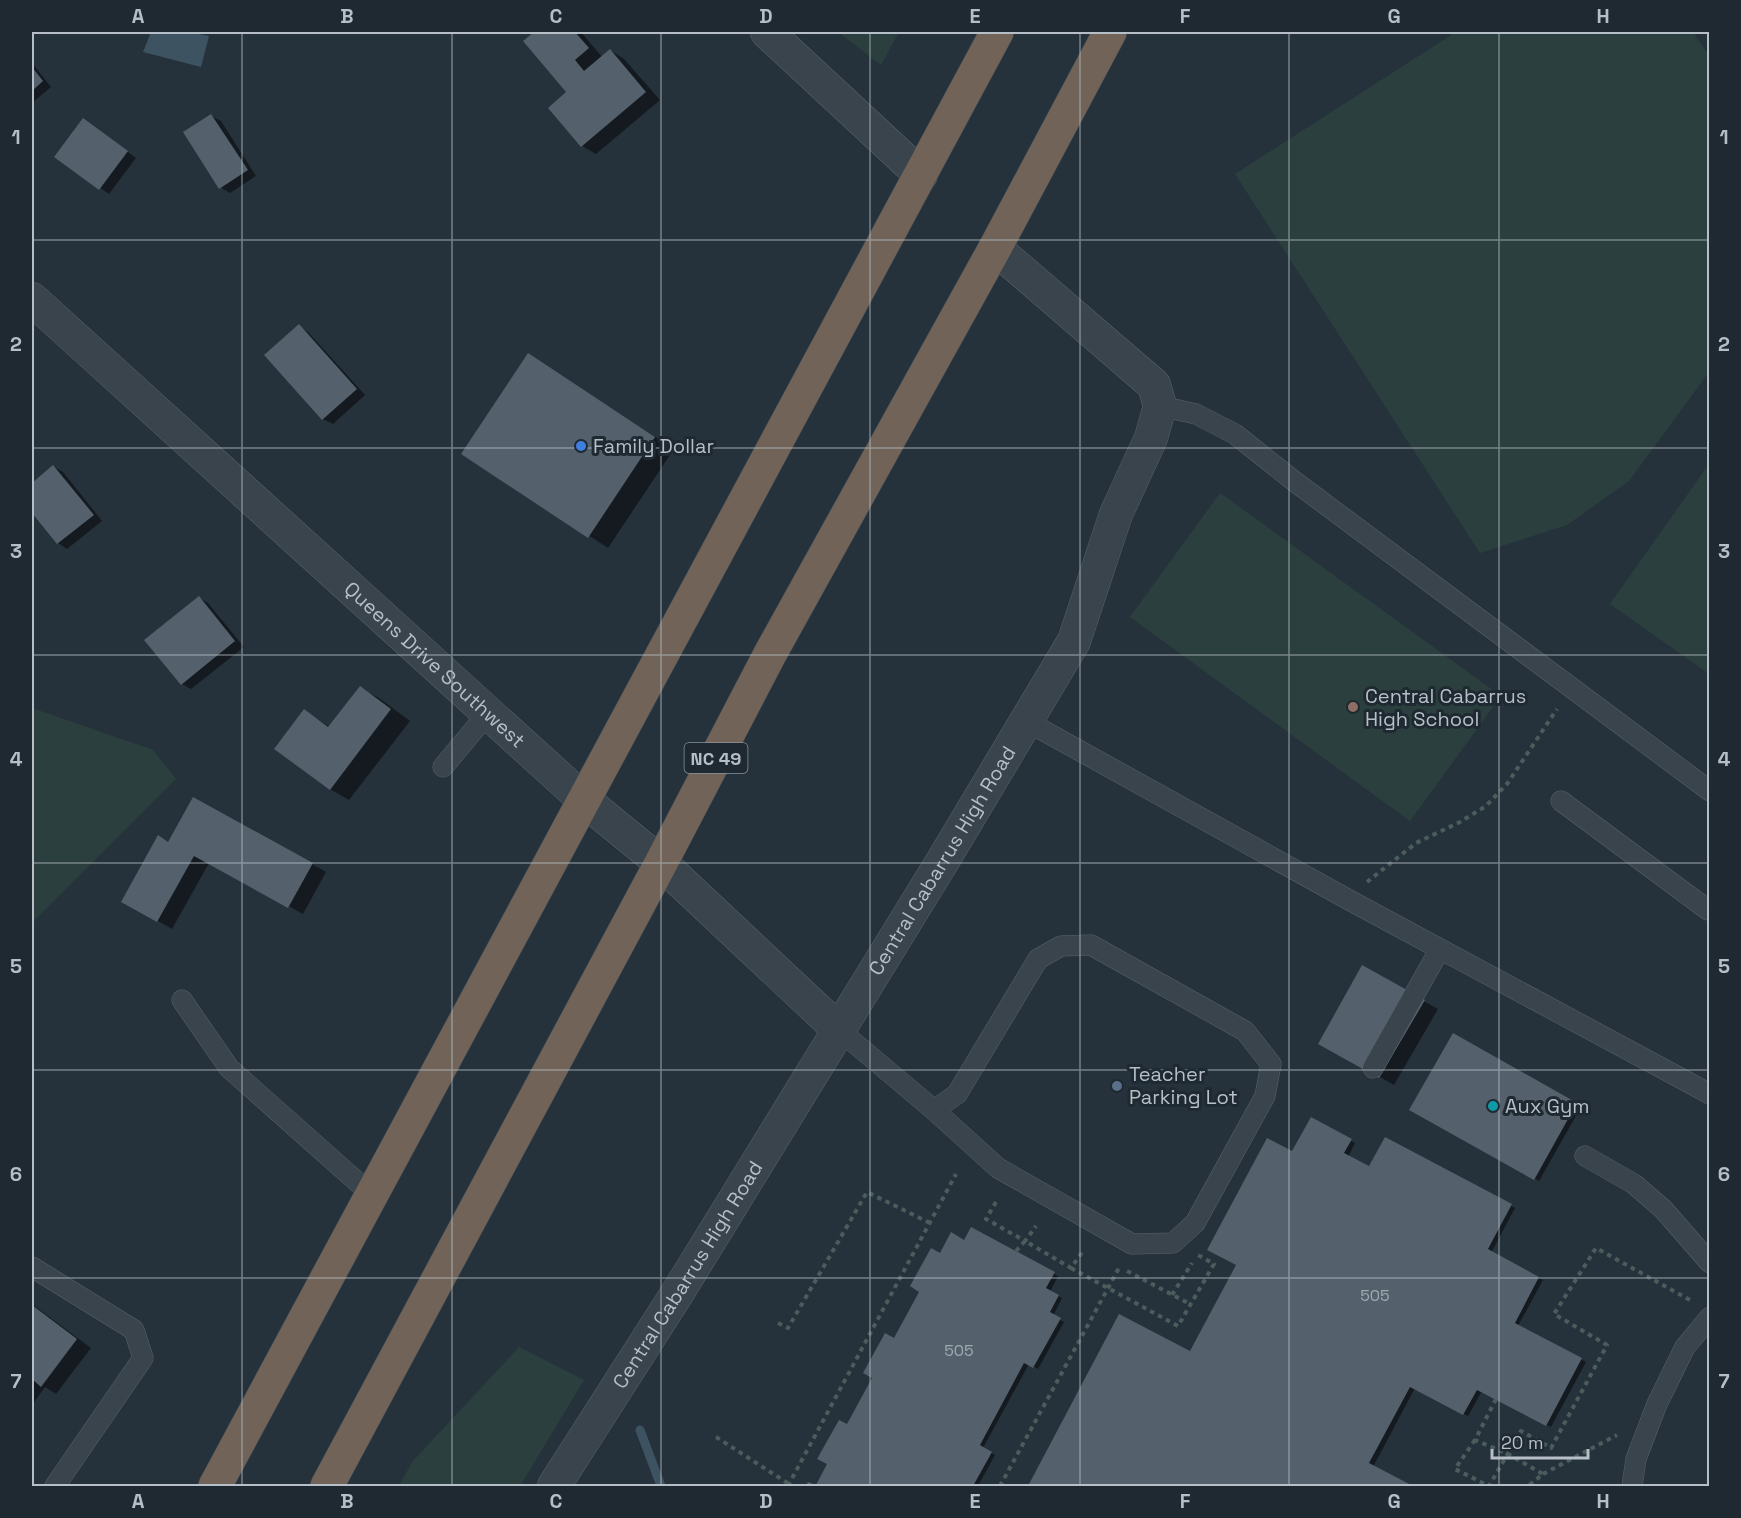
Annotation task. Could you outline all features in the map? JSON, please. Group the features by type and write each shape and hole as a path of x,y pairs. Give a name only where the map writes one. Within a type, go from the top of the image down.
{"highway":[{"path":"215,1486 997,32"},
{"name":"NC 49","path":"327,1486 661,863 770,654 995,248 1110,32"}],"street":[{"path":"767,32 921,175"},
{"path":"995,248 1154,385 1160,406"},
{"name":"Queens Drive Southwest","path":"32,300 584,800 661,863 839,1030"},
{"name":"Central Cabarrus High Road","path":"554,1486 678,1292 1074,641 1116,514 1150,438 1160,406"}],"lane":[{"path":"1160,406 1196,414 1235,434 1303,488 1710,790"},
{"path":"443,767 488,713"},
{"path":"1026,721 1440,949 1710,1094"},
{"path":"1562,801 1708,910 1710,908"},
{"path":"839,1030 934,1110 998,1168 1132,1244 1173,1243 1195,1224 1265,1096 1271,1064 1245,1031 1091,945 1061,946 1038,959 957,1095 934,1110"},
{"path":"1373,1068 1440,949"},
{"path":"182,1000 229,1068 372,1195"},
{"path":"1585,1156 1634,1185 1663,1209 1710,1263"},
{"path":"32,1267 134,1330 143,1358 54,1486"},
{"path":"1632,1486 1636,1459 1657,1404 1704,1311"}],"path":[{"path":"1362,886 1416,843 1460,822 1486,806 1507,784 1559,706"},
{"path":"716,1437 790,1485 956,1174"},
{"path":"778,1323 788,1328 867,1191 930,1223"},
{"path":"996,1202 986,1219 1178,1326 1214,1264 1197,1255 1172,1295"},
{"path":"1016,1251 1036,1226"},
{"path":"1496,1399 1475,1440 1455,1469 1489,1486 1521,1431 1551,1448 1607,1345 1554,1314 1596,1248 1704,1311"},
{"path":"1071,1268 1083,1251"},
{"path":"1000,1486 1119,1268"},
{"path":"1127,1271 1190,1305"},
{"path":"1528,1486 1543,1474 1627,1430 1649,1426"},
{"path":"1475,1440 1508,1454 1543,1474"}],"green space":[{"path":"838,32 899,32 881,65"},
{"path":"1456,32 1693,32 1710,57 1709,372 1629,481 1567,525 1480,553 1235,174"},
{"path":"1709,464 1709,674 1610,604"},
{"path":"1220,493 1501,696 1410,821 1130,617"},
{"path":"32,708 153,750 176,779 32,923"},
{"path":"519,1347 584,1380 520,1486 399,1486 412,1462"}],"water":[{"path":"151,32 190,32 209,36 201,67 143,52"}],"building":[{"path":"534,32 575,32 589,48 575,60 584,71 610,49 646,92 581,147 548,108 566,92 523,41"},
{"path":"32,67 43,81 32,91"},
{"path":"211,114 248,170 219,189 183,132"},
{"path":"83,118 128,151 99,190 54,157"},
{"path":"299,324 357,389 322,420 264,355"},
{"path":"528,353 655,437 588,538 461,454"},
{"path":"53,465 94,515 57,544 32,513 32,483"},
{"path":"199,596 235,641 181,685 144,640"},
{"path":"360,686 391,709 330,790 274,749 304,709 328,727"},
{"path":"193,797 313,863 288,908 194,856 157,922 121,902 158,835 168,842"},
{"path":"1362,965 1425,1000 1379,1078 1318,1044"},
{"name":"Aux Gym","path":"1453,1033 1577,1103 1534,1180 1409,1110"},
{"path":"1311,1117 1352,1139 1344,1153 1369,1166 1385,1137 1512,1204 1488,1249 1539,1277 1515,1323 1582,1358 1546,1426 1477,1390 1463,1415 1410,1387 1369,1463 1413,1486 1028,1486 1119,1314 1190,1351 1236,1265 1207,1250 1267,1138 1292,1151"},
{"path":"971,1227 1055,1272 1046,1288 1059,1295 1050,1312 1061,1318 1033,1368 1024,1363 980,1445 992,1452 973,1486 806,1486 808,1482 816,1485 827,1464 817,1459 839,1420 847,1424 872,1378 863,1373 885,1333 894,1338 919,1292 910,1286 931,1248 940,1253 951,1232 964,1240"},
{"path":"32,1305 77,1339 41,1387 32,1379"}],"waterway":[{"path":"640,1430 661,1486"}],"place":[{"name":"Family Dollar","path":"581,446"},
{"name":"Central Cabarrus High School","path":"1353,707"},
{"name":"Teacher Parking Lot","path":"1117,1086"},
{"name":"Aux Gym","path":"1493,1106"}]}
